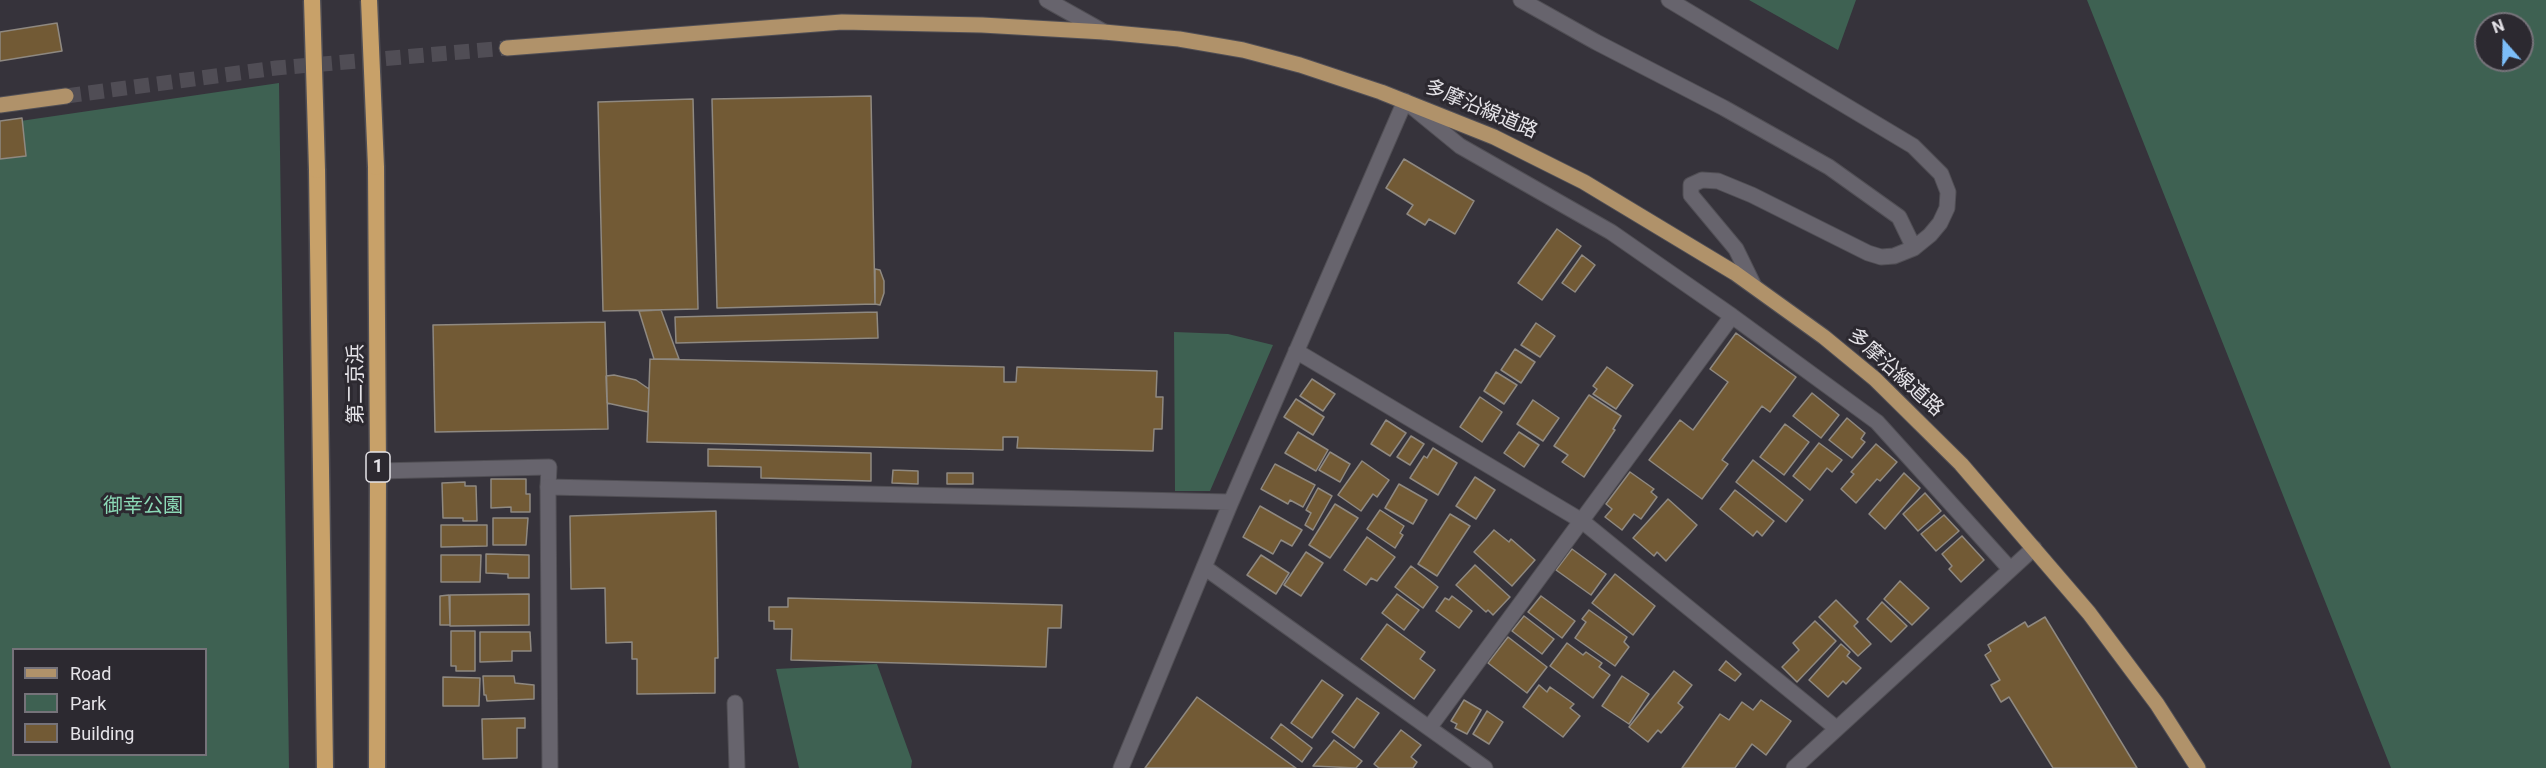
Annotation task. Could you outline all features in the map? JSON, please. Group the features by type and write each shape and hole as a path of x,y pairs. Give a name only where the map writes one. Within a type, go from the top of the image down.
{"highway":[{"name":"第二京浜","path":"312,0 317,170 325,768"},
{"name":"第二京浜","path":"369,0 376,167 378,471 376,768"}],"main road":[{"name":"多摩沿線道路","path":"507,48 842,22 982,25 1104,32 1179,39 1243,50 1300,65 1405,101 1485,133 1557,166 1639,213 1754,286 1824,337 1890,393 1960,464 2089,613 2140,680 2198,768"},
{"path":"0,105 66,96"}],"street":[{"path":"1047,0 1104,32"},
{"path":"1521,0 1596,42 1724,108 1829,167 1899,217 1914,248"},
{"path":"1669,0 1913,146 1941,174 1948,192 1947,208 1940,223 1914,248 1894,256 1868,253 1752,195 1718,181 1702,180 1691,184 1691,195 1737,249 1754,286"},
{"path":"1121,768 1231,502 1405,101 1460,146 1611,232 1732,316 1877,422 2010,569"},
{"path":"1429,728 1732,316"},
{"path":"1296,351 1582,520 1836,728"},
{"path":"378,471 549,467 550,768"},
{"path":"548,487 1231,502"},
{"path":"1794,768 2034,548"},
{"path":"1204,567 1485,768"},
{"path":"735,703 737,768"}],"green space":[{"path":"1749,0 1856,0 1838,50"},
{"path":"2087,0 2546,0 2546,768 2391,768"},
{"name":"御幸公園","path":"279,83 289,768 0,768 0,124"},
{"path":"1174,332 1228,334 1273,345 1210,491 1175,491"},
{"path":"877,664 912,761 911,768 799,768 776,669"}],"building":[{"path":"57,23 62,51 0,61 0,32"},
{"path":"871,96 875,304 717,308 712,99"},
{"path":"693,99 698,309 603,311 598,102"},
{"path":"22,118 26,156 0,159 0,121"},
{"path":"1404,159 1474,201 1455,234 1429,219 1425,225 1407,214 1413,205 1386,188"},
{"path":"1557,229 1581,246 1542,300 1518,283"},
{"path":"1582,255 1595,265 1575,292 1562,283"},
{"path":"875,269 880,270 884,281 884,293 880,305 875,304"},
{"path":"661,310 679,359 654,359 639,311"},
{"path":"877,312 878,338 676,343 675,317"},
{"path":"605,322 608,429 435,432 433,325"},
{"path":"1536,323 1555,336 1540,357 1521,345"},
{"path":"1736,333 1796,377 1770,412 1762,406 1722,460 1728,464 1702,499 1649,460 1680,420 1693,430 1728,382 1710,369"},
{"path":"1515,349 1535,362 1521,383 1501,370"},
{"path":"650,359 1004,367 1004,382 1016,382 1017,367 1157,371 1156,397 1163,397 1162,429 1154,429 1153,451 1017,448 1018,437 1003,437 1003,450 647,442"},
{"path":"1607,367 1633,385 1616,409 1593,394 1597,389 1593,386"},
{"path":"1496,372 1517,385 1504,404 1484,391"},
{"path":"614,375 636,380 649,389 648,412 607,403 606,376"},
{"path":"1312,379 1335,394 1323,411 1300,396"},
{"path":"1812,393 1839,415 1821,438 1793,416"},
{"path":"1589,395 1621,416 1613,429 1615,430 1584,477 1562,462 1568,455 1554,446"},
{"path":"1480,397 1502,412 1482,442 1460,427"},
{"path":"1296,399 1324,417 1313,435 1284,417"},
{"path":"1533,400 1559,418 1543,441 1517,424"},
{"path":"1847,418 1865,433 1861,439 1865,442 1852,458 1829,440"},
{"path":"1386,420 1406,433 1390,456 1371,444"},
{"path":"1785,424 1809,442 1784,475 1760,457"},
{"path":"1298,432 1328,450 1316,471 1285,453"},
{"path":"1519,432 1539,445 1524,467 1504,453"},
{"path":"1411,436 1424,444 1410,465 1397,457"},
{"path":"1819,443 1842,460 1832,472 1827,468 1810,490 1793,476"},
{"path":"1876,444 1897,462 1880,481 1877,479 1856,503 1841,489 1854,474 1851,472"},
{"path":"1433,448 1457,463 1438,495 1410,478 1424,456 1427,458"},
{"path":"708,449 871,453 871,481 761,478 761,467 708,466"},
{"path":"1330,452 1350,464 1340,482 1319,470"},
{"path":"1753,460 1803,500 1786,522 1736,482"},
{"path":"1362,461 1389,480 1377,497 1373,494 1361,511 1338,495"},
{"path":"1275,464 1315,485 1303,507 1290,500 1288,504 1261,489"},
{"path":"893,470 918,471 918,484 892,483"},
{"path":"1630,472 1654,489 1651,492 1657,497 1641,519 1634,514 1622,530 1605,517 1612,509 1606,504"},
{"path":"947,473 973,473 973,484 947,484"},
{"path":"1904,473 1920,488 1885,529 1869,514"},
{"path":"1475,477 1495,490 1476,519 1456,506"},
{"path":"491,479 526,479 526,494 530,494 530,512 511,512 511,507 491,508"},
{"path":"465,482 465,486 476,486 477,521 443,518 442,483"},
{"path":"1399,484 1427,500 1413,524 1385,508"},
{"path":"1318,488 1332,496 1313,530 1305,525 1311,513 1306,510"},
{"path":"1735,490 1774,521 1762,536 1757,531 1753,536 1720,509"},
{"path":"1925,493 1941,511 1918,531 1903,514"},
{"path":"1668,499 1697,525 1666,561 1657,552 1654,556 1633,538"},
{"path":"1335,504 1358,518 1330,558 1309,545"},
{"path":"1260,506 1302,530 1292,546 1281,540 1273,554 1243,537"},
{"path":"1380,510 1404,526 1400,533 1403,535 1395,548 1367,529"},
{"path":"716,511 718,658 715,658 715,693 637,694 637,659 632,659 632,642 606,643 605,588 571,589 570,516"},
{"path":"1450,514 1470,526 1437,576 1418,564"},
{"path":"1944,515 1959,531 1936,551 1921,534"},
{"path":"493,518 528,518 526,545 493,545"},
{"path":"441,525 487,525 487,546 441,547"},
{"path":"1494,530 1509,542 1511,539 1535,560 1512,586 1474,552"},
{"path":"1962,536 1984,560 1961,582 1949,569 1952,566 1942,554"},
{"path":"1367,537 1395,557 1377,581 1371,578 1366,585 1344,570"},
{"path":"1572,549 1606,574 1591,595 1556,570"},
{"path":"1306,552 1323,563 1301,596 1284,585"},
{"path":"486,554 529,555 529,578 508,578 508,574 486,573"},
{"path":"441,555 481,555 480,582 441,582"},
{"path":"1261,555 1289,573 1276,594 1247,575"},
{"path":"1475,565 1510,597 1493,615 1488,610 1486,612 1456,585"},
{"path":"1411,566 1438,587 1423,608 1395,587"},
{"path":"1615,574 1655,606 1633,635 1592,603"},
{"path":"1900,581 1929,608 1912,625 1884,599"},
{"path":"529,594 529,625 450,626 450,595"},
{"path":"1397,594 1419,610 1404,630 1382,613"},
{"path":"449,595 450,625 440,625 440,596"},
{"path":"1452,596 1472,611 1459,628 1436,611 1445,598 1449,600"},
{"path":"1541,596 1575,621 1562,638 1528,612"},
{"path":"788,598 1062,605 1061,628 1048,628 1046,667 791,660 792,629 774,629 774,621 769,621 769,607 788,607"},
{"path":"1836,600 1858,622 1854,626 1871,644 1858,656 1819,617"},
{"path":"1882,602 1907,626 1891,642 1867,619"},
{"path":"1589,610 1627,637 1624,642 1629,647 1615,666 1575,638 1586,622 1582,619"},
{"path":"1524,616 1554,639 1542,654 1512,631"},
{"path":"2045,617 2137,768 2053,768 2009,697 2001,702 1991,685 2000,680 1985,655 1991,651 1988,645 2025,622 2028,627"},
{"path":"1815,621 1836,641 1797,682 1782,667 1799,650 1793,643"},
{"path":"1387,624 1425,652 1420,659 1435,670 1414,699 1361,659"},
{"path":"451,631 475,631 475,671 456,671 456,666 451,666"},
{"path":"480,632 530,632 531,651 512,651 512,661 480,662"},
{"path":"1508,637 1547,667 1527,693 1488,663"},
{"path":"1567,643 1583,655 1586,652 1602,663 1599,667 1610,675 1593,698 1550,666"},
{"path":"1841,644 1850,652 1847,656 1861,668 1846,684 1843,681 1828,697 1809,680"},
{"path":"1726,661 1741,674 1735,681 1719,670"},
{"path":"1674,671 1692,685 1678,703 1683,707 1661,733 1658,730 1648,742 1629,727"},
{"path":"483,676 514,676 515,683 534,685 534,699 487,701 484,695"},
{"path":"1622,676 1649,694 1629,724 1602,706"},
{"path":"443,677 480,678 479,706 443,706"},
{"path":"1322,680 1343,695 1312,738 1291,723"},
{"path":"1539,685 1547,692 1550,687 1574,704 1570,708 1580,716 1563,737 1523,707"},
{"path":"1197,697 1296,768 1145,768"},
{"path":"1357,698 1379,713 1354,748 1332,732"},
{"path":"1464,700 1481,710 1467,734 1455,728 1457,724 1451,721"},
{"path":"1761,700 1791,721 1766,755 1752,744 1735,768 1682,768 1720,714 1729,720 1742,702 1753,710"},
{"path":"1487,711 1503,722 1489,744 1473,734"},
{"path":"525,718 525,728 517,728 517,758 483,759 482,719"},
{"path":"1281,724 1312,748 1302,762 1271,738"},
{"path":"1401,730 1421,745 1411,757 1417,762 1413,768 1379,768 1374,764"},
{"path":"1334,740 1362,761 1356,768 1313,766"}],"tunnel":[{"path":"66,96 276,68 507,48"}]}
